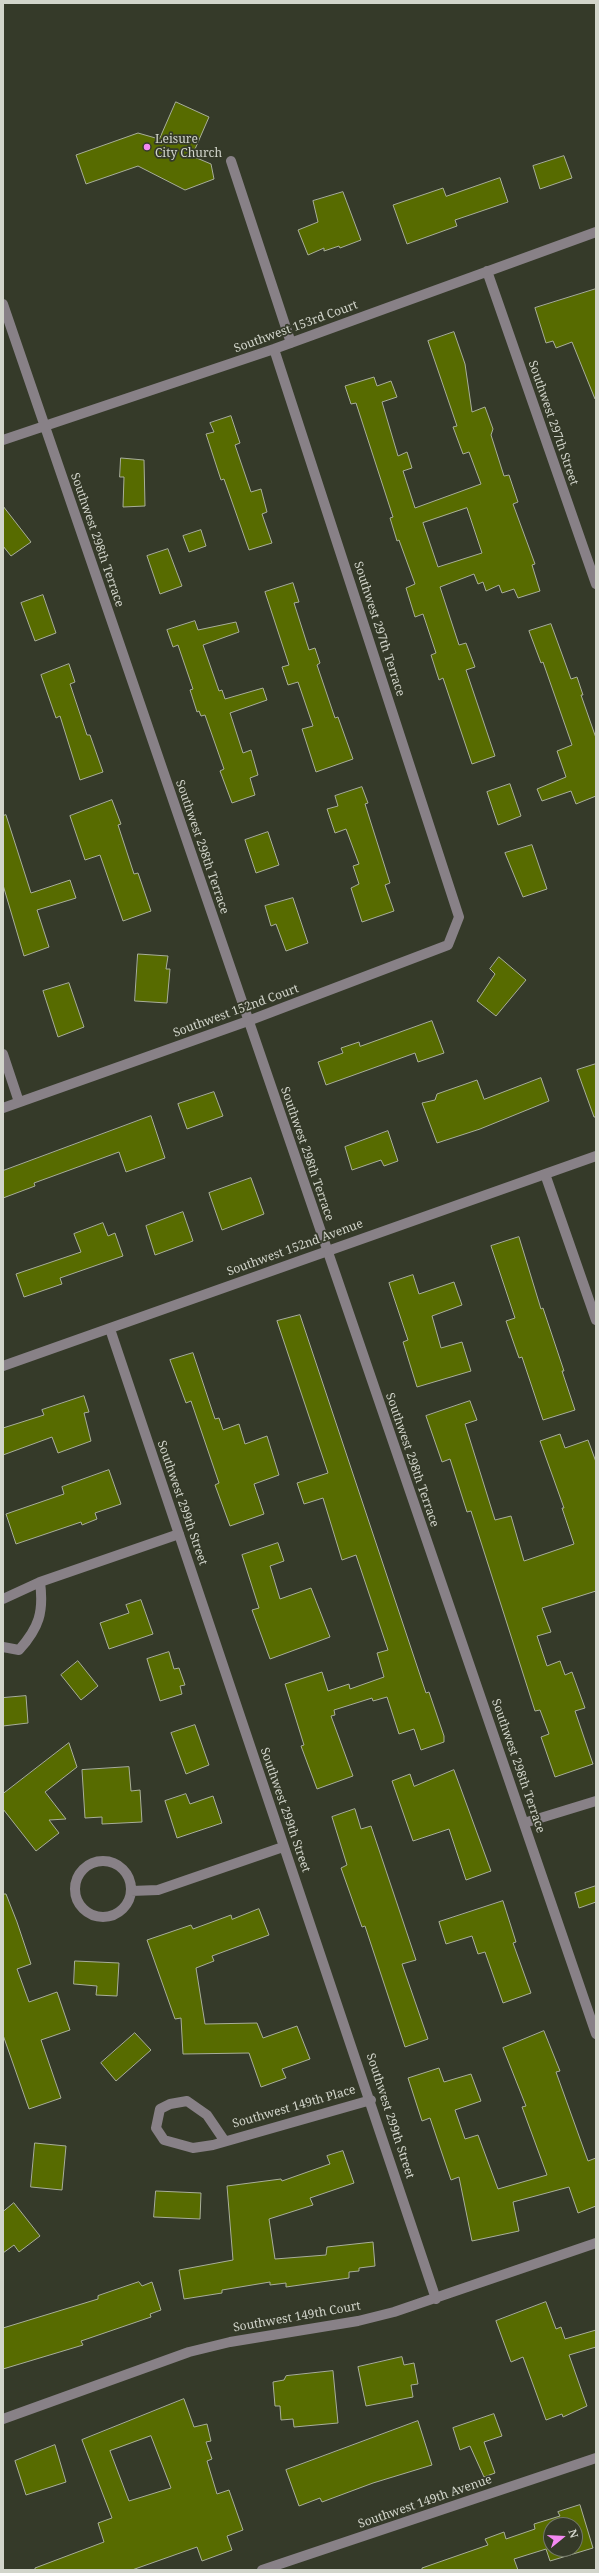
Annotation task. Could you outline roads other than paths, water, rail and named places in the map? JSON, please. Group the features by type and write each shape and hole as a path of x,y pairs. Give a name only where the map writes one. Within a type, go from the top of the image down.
{"street":[{"path":"231,161 291,343"},
{"name":"Southwest 153rd Court","path":"3,440 274,349 596,232"},
{"name":"Southwest 297th Street","path":"486,271 596,584"},
{"name":"Southwest 298th Terrace","path":"3,304 326,1251 596,2034"},
{"name":"Southwest 297th Terrace","path":"274,349 460,917"},
{"name":"Southwest 152nd Court","path":"3,1108 248,1021 448,945 460,917"},
{"path":"3,1054 19,1102"},
{"name":"Southwest 152nd Avenue","path":"3,1366 596,1156"},
{"path":"545,1174 596,1320"},
{"name":"Southwest 299th Street","path":"110,1329 283,1847 371,2100 436,2299"},
{"path":"3,1599 40,1582 179,1534"},
{"path":"3,1647 19,1650 33,1634 43,1602 40,1582"},
{"path":"524,1824 596,1801"},
{"path":"131,1891 158,1890 283,1847"},
{"path":"102,1860 115,1863 123,1869 129,1878 131,1891 124,1908 114,1915 103,1917 92,1915 83,1909 77,1899 75,1888 77,1877 83,1869 102,1860"},
{"name":"Southwest 149th Place","path":"224,2140 207,2115 187,2101 170,2104 160,2109 156,2128 164,2140 193,2148 224,2140 371,2100"},
{"name":"Southwest 149th Court","path":"3,2419 189,2352 230,2342 358,2321 436,2299 596,2243"},
{"name":"Southwest 149th Avenue","path":"262,2570 596,2458"}],"place":[{"name":"Leisure City Church","path":"147,147"}]}
